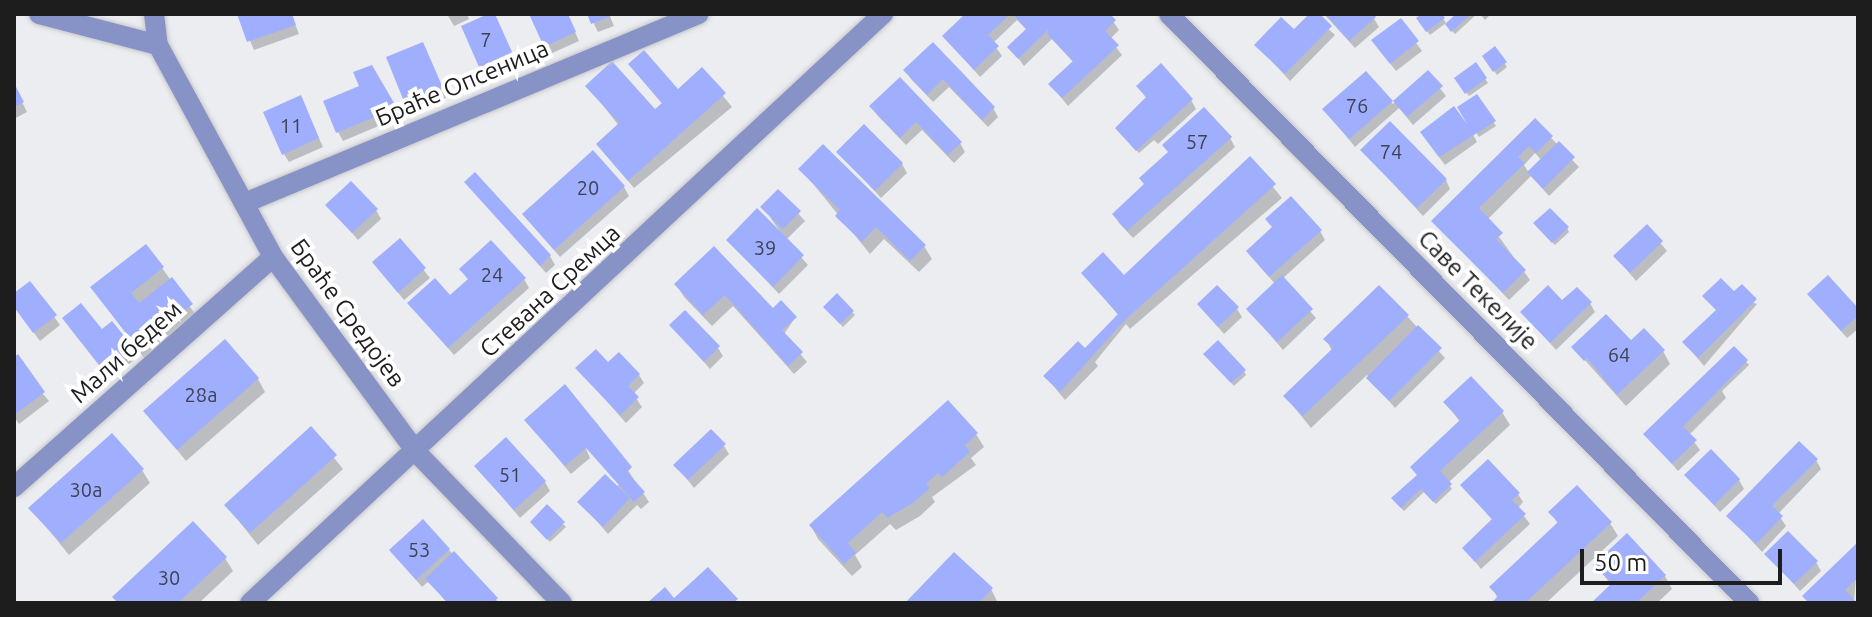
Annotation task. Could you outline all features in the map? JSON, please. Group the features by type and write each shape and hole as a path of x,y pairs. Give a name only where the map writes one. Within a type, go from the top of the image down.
{"street":[{"path":"39,14 158,45"},
{"name":"Браће Средојев","path":"154,14 158,45 247,202 273,257 416,452 562,603"},
{"name":"Браће Опсеница","path":"247,202 643,23 698,14"},
{"name":"Стевана Сремца","path":"250,603 416,452 883,14"},
{"name":"Саве Текелије","path":"1169,14 1749,603"},
{"name":"Мали бедем","path":"14,487 273,257"}],"building":[{"path":"237,14 292,14 296,25 247,42"},
{"path":"495,14 512,52 479,67 461,26"},
{"path":"529,14 568,14 576,32 544,47"},
{"path":"587,14 616,14 591,24"},
{"path":"965,14 1010,14 988,35 999,46 974,70 942,36"},
{"path":"1013,14 1110,14 1116,20 1105,31 1119,45 1062,98 1048,84 1073,61 1047,34 1049,29 1018,59 1007,47 1026,29"},
{"path":"1309,14 1320,14 1332,26 1285,74 1254,45 1281,17 1294,29"},
{"path":"1325,14 1373,14 1376,17 1349,41"},
{"path":"1421,14 1442,14 1445,18 1426,32 1416,18"},
{"path":"1456,14 1471,14 1451,32 1445,24"},
{"path":"1401,18 1419,41 1390,64 1371,40"},
{"path":"423,42 443,88 405,104 386,57"},
{"path":"933,42 995,107 982,120 943,79 927,95 903,70"},
{"path":"1495,46 1507,62 1493,72 1482,56"},
{"path":"644,50 678,89 702,67 726,93 628,181 596,144 619,123 585,86 612,61 655,109 662,103 628,64"},
{"path":"1476,62 1487,78 1465,94 1454,78"},
{"path":"1161,63 1193,99 1136,151 1115,128 1146,97 1136,86"},
{"path":"372,65 397,108 336,133 323,101 359,86 353,72"},
{"path":"1428,70 1443,86 1407,117 1393,101"},
{"path":"1366,71 1393,101 1349,139 1322,109"},
{"path":"900,77 962,142 948,155 916,122 900,138 869,106"},
{"path":"14,83 24,102 14,107"},
{"path":"1477,94 1496,121 1439,157 1420,132 1454,106 1467,124 1457,107"},
{"path":"301,95 319,138 282,155 263,112"},
{"path":"1204,107 1232,137 1127,231 1112,214 1144,184 1139,178 1168,152 1162,145"},
{"path":"1535,118 1553,136 1536,153 1529,146 1518,157 1525,163 1479,208 1503,233 1496,239 1526,270 1503,293 1431,221"},
{"path":"1390,121 1447,179 1417,208 1360,150"},
{"path":"864,124 903,163 875,191 836,152"},
{"path":"1559,141 1575,157 1543,189 1527,172"},
{"path":"823,144 926,245 910,261 876,227 862,242 835,216 840,210 798,169"},
{"path":"593,150 625,186 554,250 522,214"},
{"path":"1250,156 1276,184 1124,321 1060,392 1043,376 1078,341 1085,348 1118,314 1081,273 1103,252 1124,275"},
{"path":"475,172 551,255 540,266 464,182"},
{"path":"351,181 378,209 352,233 325,205"},
{"path":"778,189 801,211 783,229 760,207"},
{"path":"1291,196 1322,230 1269,277 1246,251 1272,227 1265,219"},
{"path":"757,208 804,255 773,287 726,240"},
{"path":"1550,208 1569,227 1552,243 1533,223"},
{"path":"1647,224 1663,241 1630,273 1613,256"},
{"path":"400,238 426,268 398,293 372,262"},
{"path":"491,240 526,278 448,348 407,303 435,278 450,295 468,279 459,269"},
{"path":"146,244 164,267 131,293 139,303 172,277 193,304 137,347 90,287"},
{"path":"714,246 773,308 781,300 797,317 782,330 803,352 788,366 725,295 703,315 674,284"},
{"path":"1282,275 1313,309 1277,342 1246,309"},
{"path":"1828,275 1858,308 1858,316 1841,331 1807,294"},
{"path":"1721,278 1734,291 1742,284 1757,299 1698,358 1682,342 1716,310 1702,296"},
{"path":"30,281 57,315 33,333 14,307 14,293"},
{"path":"1217,285 1239,307 1218,327 1197,304"},
{"path":"1379,285 1409,315 1303,416 1283,396 1333,348 1323,339"},
{"path":"1548,285 1562,300 1577,287 1592,302 1550,343 1520,312"},
{"path":"837,293 854,311 840,324 823,307"},
{"path":"81,303 102,329 112,321 134,348 104,371 62,318"},
{"path":"685,310 720,346 704,362 669,325"},
{"path":"1606,314 1631,340 1644,328 1665,350 1617,395 1587,358 1584,361 1571,347"},
{"path":"1418,325 1442,348 1389,401 1366,378"},
{"path":"225,339 259,378 177,450 143,411"},
{"path":"1218,340 1246,370 1231,383 1203,354"},
{"path":"1734,346 1748,360 1683,427 1697,440 1672,464 1643,434"},
{"path":"596,349 608,362 619,352 640,374 628,386 639,397 620,415 575,368"},
{"path":"18,354 45,392 14,415 14,357"},
{"path":"1471,376 1504,411 1440,471 1452,484 1433,502 1421,489 1401,508 1391,498 1417,475 1410,467 1460,420 1443,402"},
{"path":"565,384 632,467 627,472 645,492 634,502 586,448 565,466 524,420"},
{"path":"948,400 978,433 965,445 970,452 942,477 938,473 926,484 930,488 913,503 887,518 882,512 848,543 856,553 844,564 809,525"},
{"path":"311,426 337,455 250,533 224,505"},
{"path":"711,429 726,444 688,480 673,465"},
{"path":"112,433 144,469 61,543 28,508"},
{"path":"506,437 546,481 514,510 474,466"},
{"path":"1799,441 1818,459 1772,506 1783,516 1756,544 1726,516"},
{"path":"1711,449 1740,479 1714,505 1684,475"},
{"path":"1488,459 1520,493 1512,500 1526,514 1475,562 1462,548 1492,519 1460,485"},
{"path":"605,474 630,498 603,527 577,502"},
{"path":"1577,485 1612,522 1525,603 1491,603 1498,596 1489,587 1558,522 1548,512"},
{"path":"547,504 565,522 547,540 530,522"},
{"path":"423,519 450,549 416,580 389,550"},
{"path":"193,521 227,557 178,603 118,603 112,597"},
{"path":"1788,531 1818,561 1794,584 1764,554"},
{"path":"1627,533 1666,575 1636,603 1591,603 1612,583 1593,565"},
{"path":"1858,542 1858,578 1845,590 1857,603 1809,603 1802,596"},
{"path":"454,551 498,598 493,603 448,603 425,579"},
{"path":"954,552 993,588 979,603 905,603"},
{"path":"708,567 738,599 733,603 647,603 665,587 674,598"}]}
